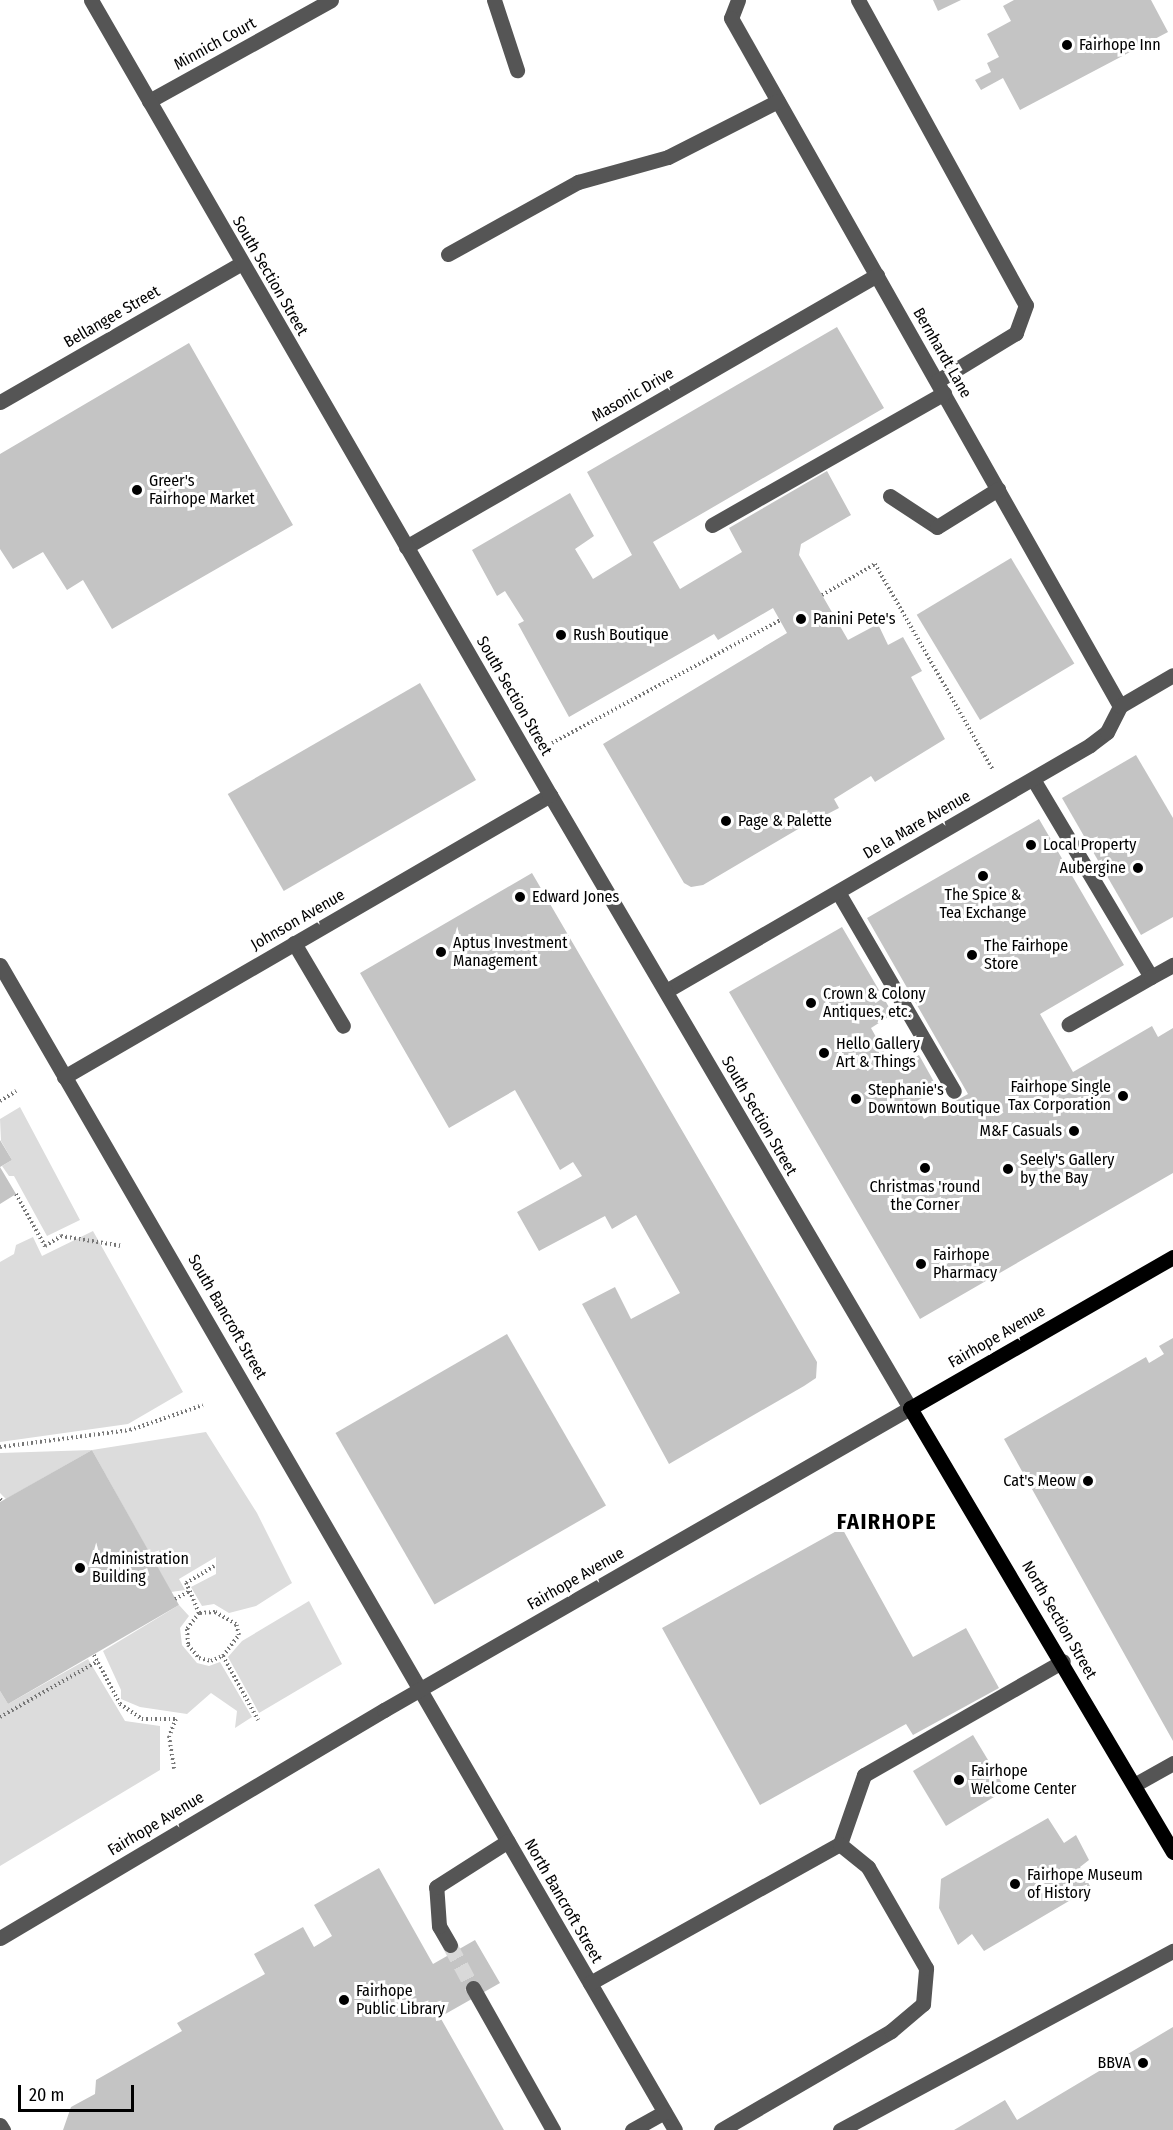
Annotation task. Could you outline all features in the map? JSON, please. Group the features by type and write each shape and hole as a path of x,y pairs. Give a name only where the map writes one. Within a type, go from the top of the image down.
{"main road":[{"name":"Fairhope Avenue","path":"910,1408 1173,1257"},
{"name":"North Section Street","path":"910,1408 1063,1661 1173,1852"}],"street":[{"name":"South Section Street","path":"91,0 550,795 910,1408"},
{"name":"Minnich Court","path":"149,101 331,0"},
{"path":"494,0 517,70"},
{"name":"Bernhardt Lane","path":"738,0 731,18 1120,706"},
{"path":"712,525 940,387 1016,333 1026,305 858,0"},
{"path":"448,254 578,182 669,157 778,101"},
{"name":"Bellangee Street","path":"0,402 242,263"},
{"name":"Masonic Drive","path":"406,547 877,275"},
{"path":"890,496 937,527 998,489"},
{"path":"1120,706 1173,675"},
{"name":"De la Mare Avenue","path":"666,991 1090,746 1107,732 1120,706"},
{"path":"1032,779 1151,977"},
{"name":"Johnson Avenue","path":"64,1077 550,795"},
{"path":"838,892 954,1091"},
{"path":"294,943 343,1026"},
{"name":"South Bancroft Street","path":"0,965 420,1690"},
{"path":"1069,1024 1173,965"},
{"name":"Fairhope Avenue","path":"0,1938 420,1690 910,1408"},
{"path":"590,1983 840,1844 864,1775 1063,1661"},
{"name":"North Bancroft Street","path":"420,1690 675,2130"},
{"path":"1134,1785 1173,1763"},
{"path":"450,1945 439,1926 436,1887 508,1841"},
{"path":"721,2130 891,2031 923,2004 926,1968 868,1867 840,1844"},
{"path":"840,2130 1173,1951"},
{"path":"473,1988 553,2130"},
{"path":"632,2130 664,2112"},
{"path":"0,2125 3,2130"}],"path":[{"path":"822,595 875,564 1006,794"},
{"path":"528,757 780,620"},
{"path":"0,1101 16,1091"},
{"path":"16,1194 45,1246 62,1236 122,1246"},
{"path":"0,1448 130,1430 203,1405"},
{"path":"200,1613 186,1583 214,1566"},
{"path":"175,1599 190,1591"},
{"path":"215,1612 236,1624 238,1635 223,1656 211,1661 199,1658 188,1644 187,1629 200,1613 215,1612"},
{"path":"94,1655 120,1704 142,1719 177,1719 169,1736 174,1769"},
{"path":"223,1656 258,1720"},
{"path":"0,1717 98,1661"}],"shaded area":[{"path":"20,1107 80,1220 47,1236 14,1176 9,1176 2,1166 12,1160 1,1141 0,1119"},
{"path":"93,1231 183,1392 128,1424 0,1442 0,1262 14,1254 16,1245 33,1237 42,1256"},
{"path":"206,1432 257,1513 292,1583 256,1606 229,1613 214,1604 202,1606 191,1587 216,1574 216,1557 179,1579 185,1590 171,1592 92,1450"},
{"path":"92,1450 6,1499 0,1493 0,1453"},
{"path":"309,1601 342,1664 259,1713 228,1657 242,1641"},
{"path":"179,1605 189,1616 180,1628 182,1645 197,1663 209,1666 220,1662 252,1717 235,1728 237,1711 211,1693 187,1714 140,1707 121,1699 121,1690 103,1651"},
{"path":"88,1659 125,1721 160,1726 160,1770 0,1866 0,1691 8,1704"}],"building":[{"path":"933,0 961,0 938,11"},
{"name":"Fairhope Inn","path":"1014,0 1151,0 1168,32 1020,110 1003,78 981,90 975,80 991,72 987,63 999,57 987,34 1011,21 1003,6"},
{"path":"837,327 884,408 653,542 680,589 742,552 729,528 827,471 851,515 801,544 799,555 848,640 878,624 888,645 903,637 922,671 911,677 945,739 875,782 871,776 834,799 839,808 814,821 809,812 801,817 805,825 703,885 691,887 684,883 603,744 787,633 773,608 718,640 714,634 569,717 518,624 524,621 505,591 497,596 472,550 570,493 594,536 575,549 593,579 632,555 587,472"},
{"name":"Greer's Fairhope Market","path":"189,343 293,525 112,629 83,580 67,590 43,552 13,569 0,549 0,454"},
{"path":"1011,558 1074,663 980,720 917,615"},
{"path":"420,683 476,780 284,891 228,794"},
{"name":"Aubergine","path":"1136,755 1173,818 1173,917 1141,935 1062,798"},
{"path":"1039,819 1124,965 1040,1014 1073,1072 1152,1026 1158,1037 1173,1028 1173,1173 920,1319 729,992 842,927 893,1014 871,1028 894,1069 919,1055 938,1089 915,1102 924,1119 968,1094 867,918"},
{"path":"532,873 817,1362 816,1378 669,1464 582,1304 615,1287 631,1319 680,1293 636,1215 612,1229 605,1216 539,1251 517,1212 582,1176 573,1162 560,1170 515,1090 449,1128 360,973"},
{"path":"0,1140 12,1160 0,1167"},
{"path":"0,1167 16,1194 0,1204"},
{"path":"507,1334 606,1505 435,1604 336,1433"},
{"path":"1173,1338 1173,1741 1004,1439 1146,1357 1149,1363 1164,1354 1159,1346"},
{"name":"Administration Building","path":"92,1450 179,1605 8,1704 0,1691 0,1502"},
{"path":"842,1528 913,1657 966,1628 999,1688 913,1735 906,1724 760,1805 662,1628"},
{"name":"Fairhope Welcome Center","path":"973,1735 1006,1790 946,1826 913,1771"},
{"name":"Fairhope Museum of History","path":"1048,1818 1064,1843 1076,1835 1089,1860 1080,1867 1091,1888 984,1951 972,1934 958,1945 939,1908 941,1879"},
{"name":"Fairhope Public Library","path":"379,1868 433,1964 475,1940 500,1983 440,2017 504,2130 63,2130 71,2107 95,2094 96,2080 182,2031 177,2023 265,1974 254,1954 303,1927 314,1947 332,1936 314,1905"},
{"name":"BBVA","path":"1173,2027 1173,2130 954,2130 1005,2100 1017,2120"}],"tunnel":[{"path":"450,1945 473,1988"}],"place":[{"name":"Fairhope Inn","path":"1067,45"},
{"name":"Greer's Fairhope Market","path":"137,490"},
{"name":"Panini Pete's","path":"801,619"},
{"name":"Rush Boutique","path":"561,635"},
{"name":"Page & Palette","path":"726,821"},
{"name":"Local Property","path":"1031,845"},
{"name":"Aubergine","path":"1138,868"},
{"name":"The Spice & Tea Exchange","path":"983,876"},
{"name":"Edward Jones","path":"520,897"},
{"name":"Aptus Investment Management","path":"441,952"},
{"name":"The Fairhope Store","path":"972,955"},
{"name":"Crown & Colony Antiques, etc.","path":"811,1003"},
{"name":"Hello Gallery Art & Things","path":"824,1053"},
{"name":"Fairhope Single Tax Corporation","path":"1123,1096"},
{"name":"Stephanie's Downtown Boutique","path":"856,1099"},
{"name":"M&F Casuals","path":"1074,1131"},
{"name":"Christmas 'round the Corner","path":"925,1168"},
{"name":"Seely's Gallery by the Bay","path":"1008,1169"},
{"name":"Fairhope Pharmacy","path":"921,1264"},
{"name":"Cat's Meow","path":"1088,1481"},
{"name":"Administration Building","path":"80,1568"},
{"name":"Fairhope Welcome Center","path":"959,1780"},
{"name":"Fairhope Museum of History","path":"1015,1884"},
{"name":"Fairhope Public Library","path":"344,2000"},
{"name":"BBVA","path":"1143,2063"}],"district":[{"name":"FAIRHOPE","path":"887,1522"}]}
